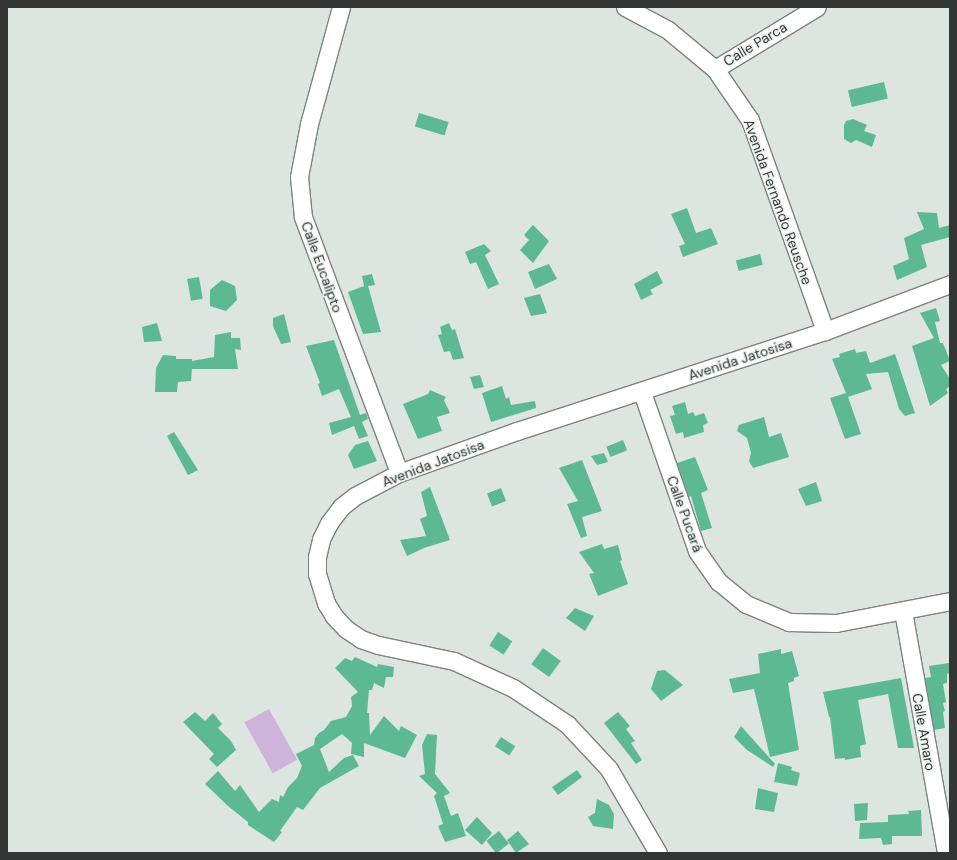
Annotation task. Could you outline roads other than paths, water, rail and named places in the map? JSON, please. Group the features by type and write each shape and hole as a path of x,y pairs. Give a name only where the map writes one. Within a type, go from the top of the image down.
{"street":[{"name":"Calle Eucalipto","path":"341,7 309,124 299,177 303,217 399,473"},
{"name":"Avenida Fernando Reusche","path":"626,7 668,30 715,69 750,120 825,331"},
{"name":"Calle Parca","path":"715,69 817,7"},
{"name":"Avenida Jatosisa","path":"658,853 609,769 567,724 513,688 461,664 432,656 378,645 367,641 346,629 334,616 326,603 317,574 317,557 321,539 329,522 341,507 355,496 399,473 517,431 642,392 825,331 950,284"},
{"name":"Calle Pucará","path":"642,392 696,551 719,582 746,604 789,622 836,622 950,602"},
{"name":"Calle Amaro","path":"903,611 946,853"}]}
